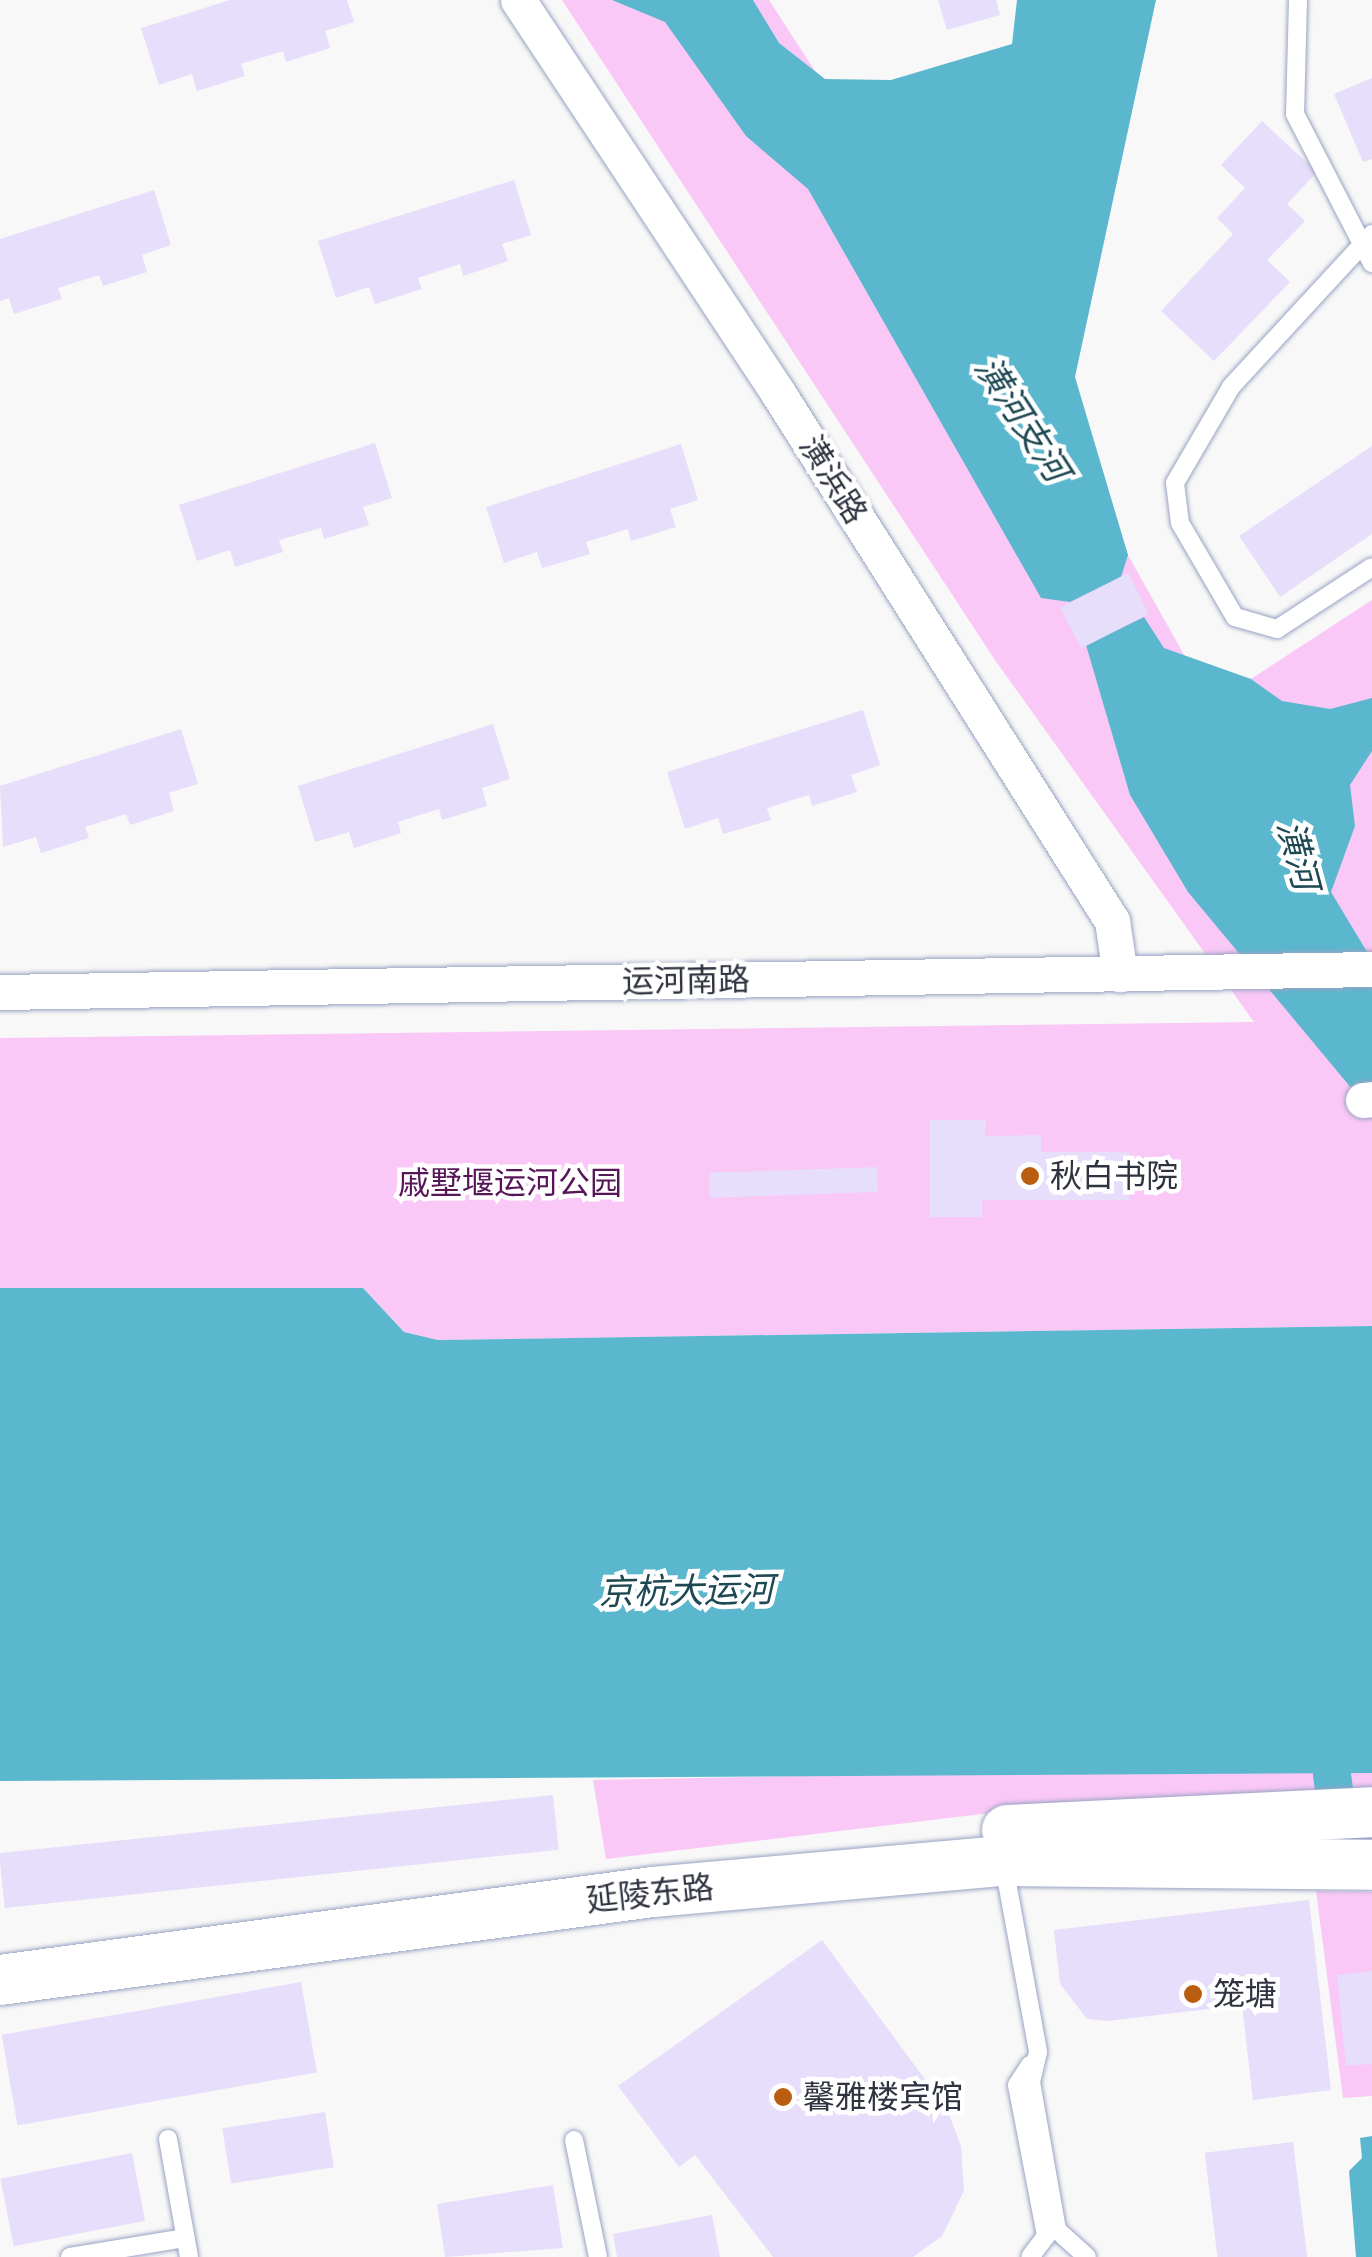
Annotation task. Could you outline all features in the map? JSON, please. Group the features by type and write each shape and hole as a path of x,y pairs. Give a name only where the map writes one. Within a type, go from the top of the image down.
{"main road":[{"name":"延陵东路","path":"0,1947 1298,1814 1372,1812"},
{"name":"延陵东路","path":"0,1980 1000,1846 1372,1865"}],"street":[{"name":"潢浜路","path":"518,0 778,393 1112,921 1120,974"},
{"name":"运河南路","path":"0,992 1226,975 1372,969"}],"lane":[{"path":"1298,0 1295,114 1366,240 1372,263"},
{"path":"1366,240 1231,387 1174,484 1180,524 1235,618 1277,629 1372,566"},
{"path":"1000,1846 1038,2052 1031,2082 1057,2230 1086,2257"},
{"path":"1030,2257 1046,2236 1017,2086 1038,2052"},
{"path":"70,2257 187,2248 168,2139"},
{"path":"574,2140 598,2257"}],"green space":[{"name":"戚墅堰运河公园","path":"562,0 769,0 1128,555 1187,660 1251,679 1372,600 1372,1326 438,1340 404,1332 363,1288 0,1288 0,1038 1254,1022 995,660"},
{"path":"1372,1765 1372,1801 1066,1804 606,1859 593,1780"},
{"path":"1316,1891 1372,1892 1372,2096 1343,2098"}],"water":[{"name":"潢河支河","path":"612,0 753,0 779,43 825,79 891,80 1012,44 1017,0 1156,0 1075,377 1128,555 1121,577 1070,602 1041,598 808,189 746,136 665,22"},
{"name":"潢河","path":"1144,617 1164,648 1251,679 1282,701 1330,709 1372,698 1372,751 1350,785 1355,826 1331,892 1372,960 1372,1113 1188,892 1130,795 1086,645"},
{"name":"京杭大运河","path":"0,1288 363,1288 404,1332 438,1340 1372,1326 1372,1773 0,1781"},
{"path":"1372,2136 1372,2257 1356,2257 1349,2171 1362,2158 1360,2138"}],"building":[{"path":"230,0 347,0 354,22 325,31 330,48 286,62 283,51 241,64 245,76 197,91 192,74 159,85 141,28"},
{"path":"938,0 996,0 1000,15 947,30"},
{"path":"1372,78 1372,159 1363,162 1334,94"},
{"path":"1262,121 1317,172 1287,204 1305,221 1267,260 1290,282 1214,361 1161,311 1233,234 1217,218 1245,188 1221,165"},
{"path":"514,180 531,235 502,244 508,261 463,276 460,264 418,278 422,289 375,304 369,287 336,298 318,241"},
{"path":"154,190 171,245 142,255 147,272 103,286 99,275 58,288 62,299 14,314 9,298 0,301 0,239"},
{"path":"375,443 392,498 363,507 369,525 324,539 321,528 279,540 283,552 235,567 230,550 197,561 179,505"},
{"path":"681,444 698,500 670,509 676,527 631,541 628,529 586,542 590,554 542,568 537,552 504,563 486,507"},
{"path":"1372,446 1372,534 1280,597 1239,536"},
{"path":"1128,573 1149,614 1081,648 1060,608"},
{"path":"863,710 880,765 851,775 857,792 812,806 809,795 767,808 771,820 723,834 718,818 685,829 667,772"},
{"path":"493,724 510,779 482,788 487,806 442,820 439,809 398,822 401,833 354,848 349,832 315,842 298,786"},
{"path":"181,729 198,784 169,793 174,811 130,825 126,814 85,827 89,838 41,853 36,837 3,847 0,786"},
{"name":"秋白书院","path":"930,1120 986,1120 985,1136 1041,1135 1041,1152 1129,1152 1129,1200 982,1200 982,1217 930,1217"},
{"path":"877,1167 878,1192 710,1198 709,1173"},
{"path":"553,1795 559,1850 5,1908 0,1853"},
{"name":"笼塘","path":"1309,1900 1331,2090 1253,2100 1242,2005 1107,2021 1087,2019 1060,1984 1054,1930"},
{"name":"馨雅楼宾馆","path":"822,1940 947,2109 961,2146 964,2191 942,2236 913,2257 773,2257 695,2155 679,2167 618,2086"},
{"path":"1372,1971 1372,2064 1346,2066 1337,1975"},
{"path":"301,1982 317,2073 18,2125 2,2035"},
{"path":"325,2112 334,2167 231,2184 222,2128"},
{"path":"1293,2142 1307,2257 1217,2257 1205,2153"},
{"path":"132,2153 145,2221 14,2246 0,2179"},
{"path":"553,2185 563,2248 445,2257 437,2204"},
{"path":"712,2215 720,2257 617,2257 613,2234"}],"waterway":[{"path":"1332,1775 1334,1789"}],"place":[{"name":"秋白书院","path":"1030,1176"},
{"name":"笼塘","path":"1193,1994"},
{"name":"馨雅楼宾馆","path":"783,2097"}]}
